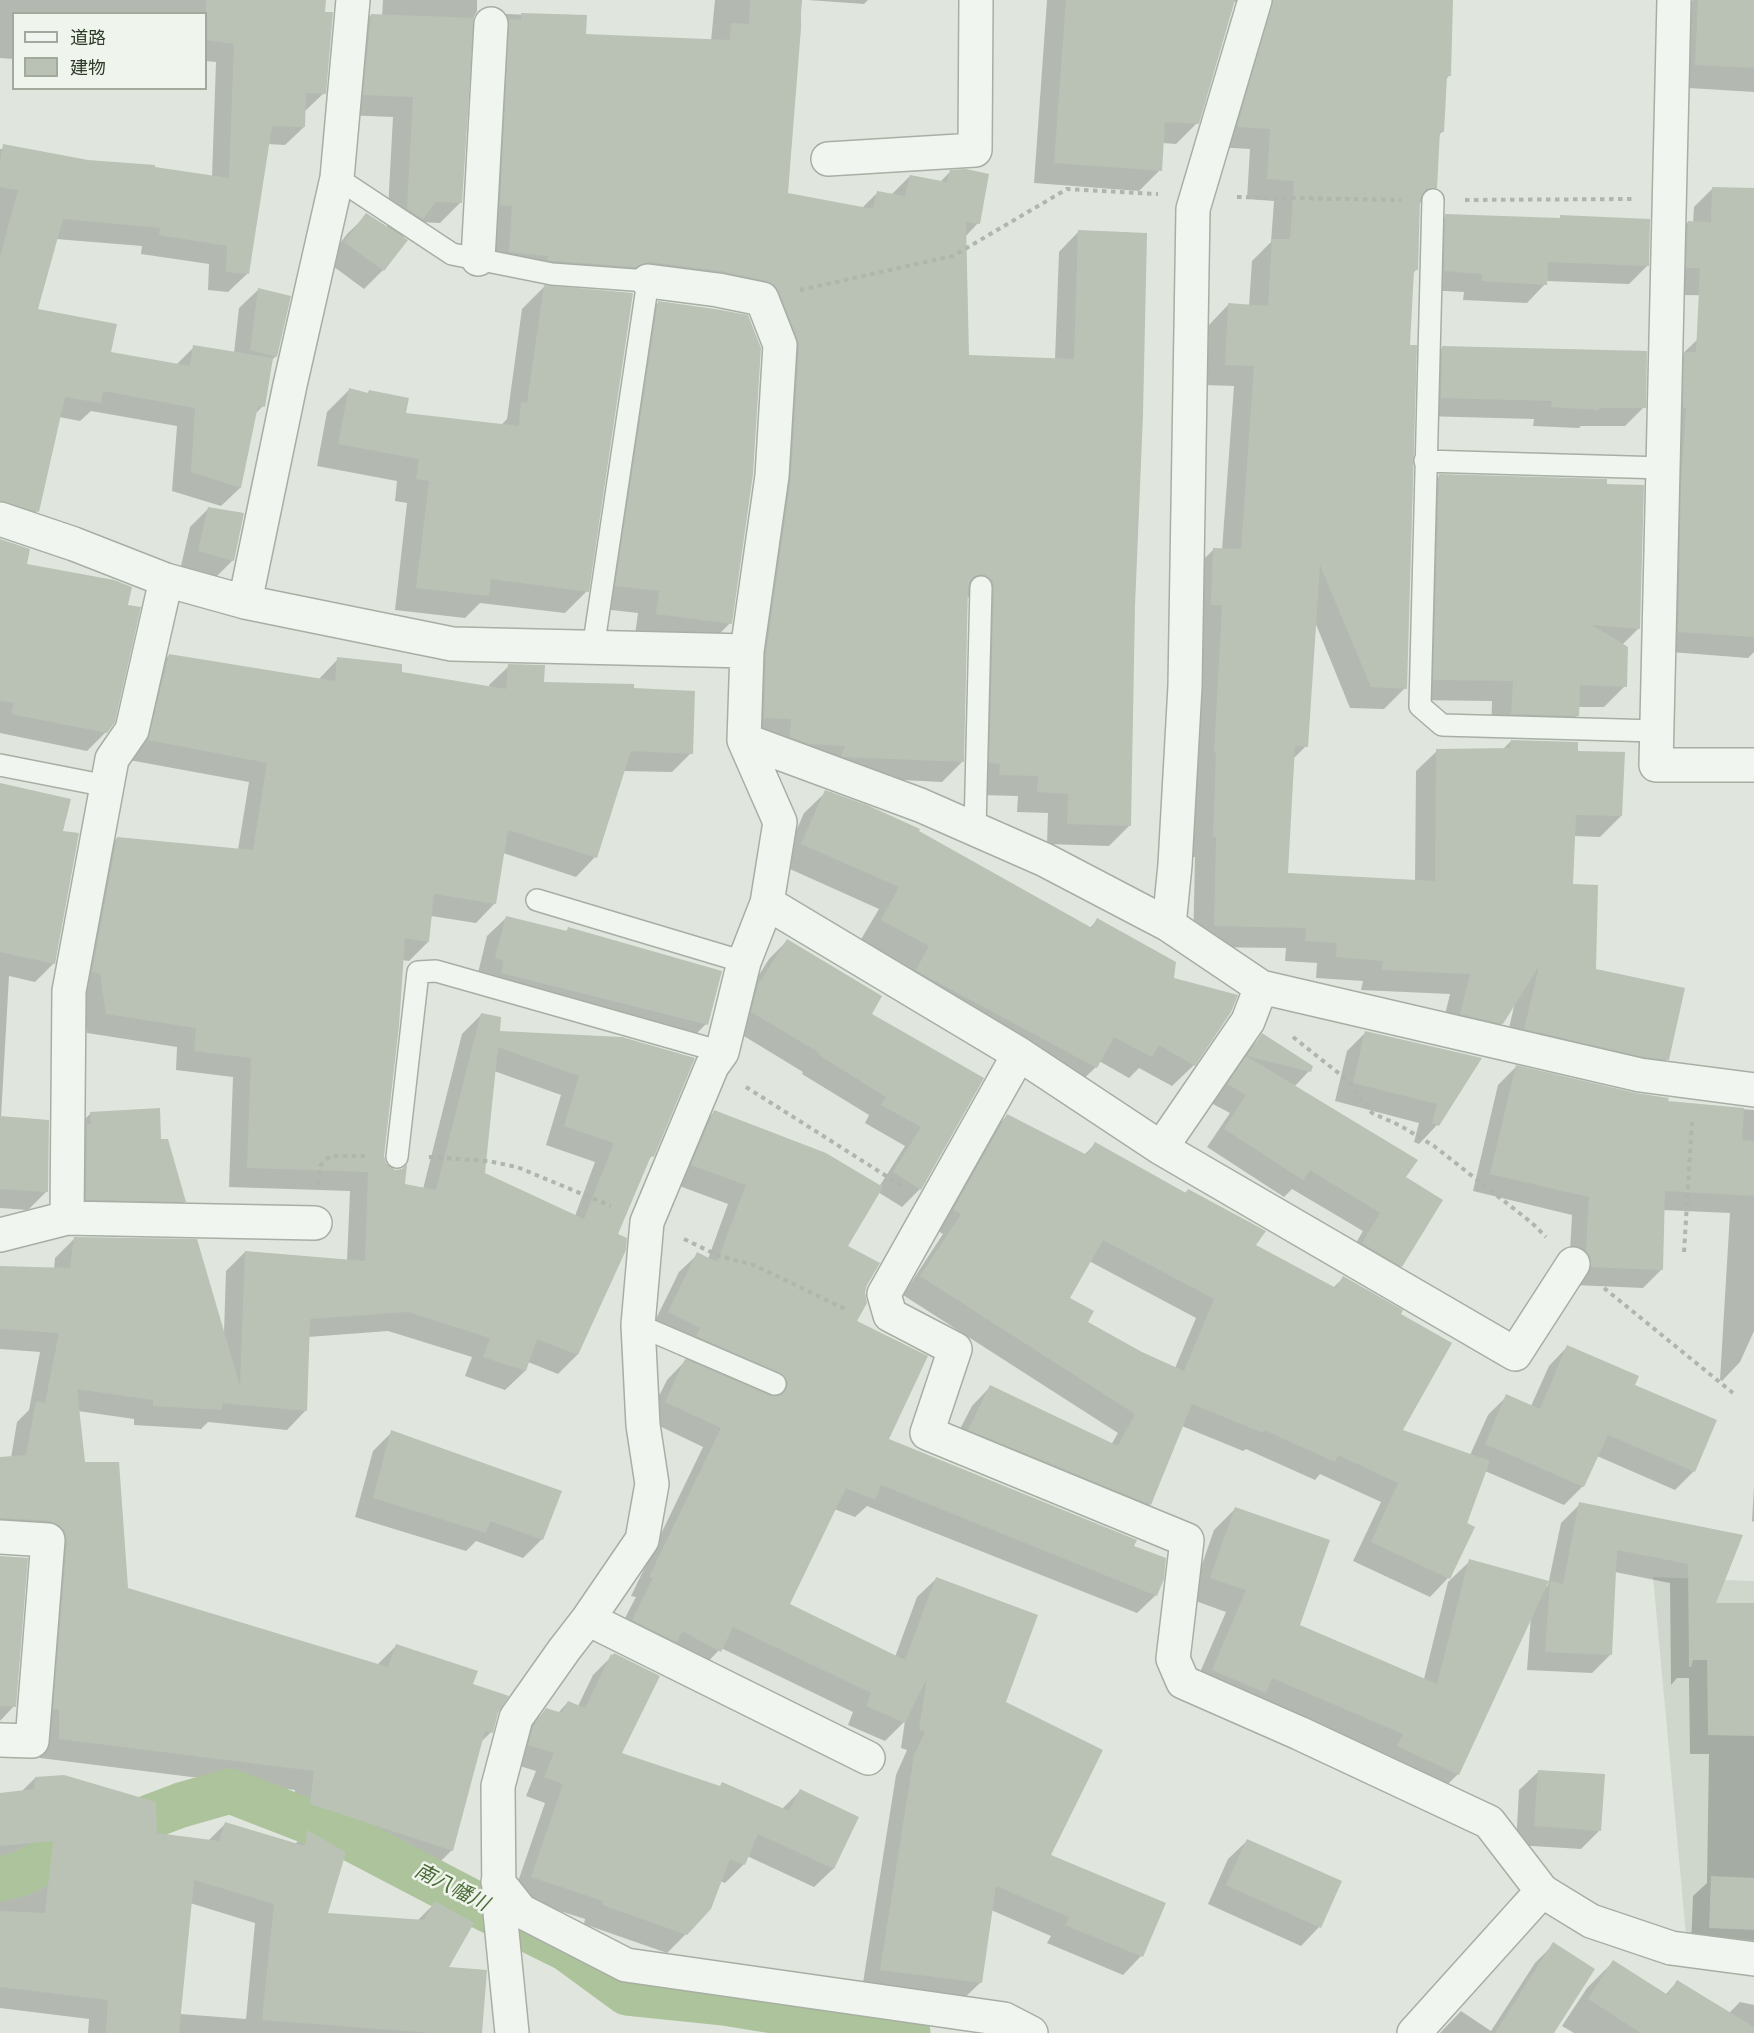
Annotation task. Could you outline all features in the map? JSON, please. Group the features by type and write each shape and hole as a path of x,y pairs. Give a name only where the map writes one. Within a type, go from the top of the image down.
{"street":[{"path":"245,602 290,385 337,178 353,0"},
{"path":"828,159 975,150 976,0"},
{"path":"1169,925 1175,865 1185,686 1192,209 1255,0"},
{"path":"1674,0 1656,765 1754,765"},
{"path":"478,260 491,24"},
{"path":"512,2033 499,1892 498,1786 516,1718 642,1540 652,1484 644,1425 638,1324 647,1222 717,1059 744,962 767,903 780,822 744,740 747,651 772,476 780,345 762,299 718,290 648,281"},
{"path":"0,519 74,544 166,580 245,602 452,644 747,651"},
{"path":"67,1218 69,991 112,759 132,730 166,580"},
{"path":"744,740 920,805 1045,860 1169,925 1258,996 1640,1074 1754,1090"},
{"path":"767,903 1019,1054 1161,1148 1515,1354 1574,1264"},
{"path":"1161,1148 1248,1021 1258,996"},
{"path":"1019,1054 884,1294 890,1315 955,1349 927,1433 1187,1540 1173,1659 1183,1682 1299,1733 1489,1822 1542,1891 1592,1921 1671,1948 1754,1959"},
{"path":"0,1235 67,1218 315,1223"},
{"path":"0,1537 48,1540 32,1741 0,1740"},
{"path":"588,1619 868,1758"},
{"path":"1414,2033 1542,1891"},
{"path":"499,1892 521,1911 626,1965 1004,2019 1031,2033"}],"lane":[{"path":"337,178 452,254 552,274 648,281 593,649"},
{"path":"1433,200 1420,706 1442,725 1656,731"},
{"path":"1425,461 1663,468"},
{"path":"975,829 981,587"},
{"path":"0,765 107,786"},
{"path":"537,900 744,962"},
{"path":"397,1156 418,972 436,971 717,1059"},
{"path":"638,1324 775,1384"}],"path":[{"path":"762,299 953,256 1067,189 1197,196"},
{"path":"1258,996 1346,1079 1372,1113 1399,1125 1443,1153 1532,1223 1574,1264 1733,1393"},
{"path":"717,1059 934,1206"},
{"path":"1684,1252 1695,1082"},
{"path":"315,1223 320,1166 330,1156 397,1156 488,1161 518,1167 647,1222 719,1256 764,1269 863,1319 888,1307"}],"shaded area":[{"path":"1653,1577 1754,1581 1754,1940 1686,1935"}],"building":[{"path":"206,0 326,0 325,12 333,12 326,94 306,93 305,127 272,126 249,274 226,272 227,246 159,235 160,228 63,219 38,309 117,324 111,352 190,366 193,345 273,358 265,407 258,406 241,488 191,472 195,408 103,391 101,403 65,397 39,512 0,501 0,257 18,190 0,187 3,144 88,160 155,165 155,167 229,178 234,44 207,40"},
{"path":"750,0 801,0 801,28 788,193 873,209 877,191 905,196 910,175 947,182 950,170 966,169 989,174 980,224 966,222 969,355 1074,359 1078,230 1147,233 1143,415 1135,606 1131,826 1067,824 1068,794 1037,792 1038,776 999,775 1000,764 989,763 994,587 992,580 981,574 974,576 968,587 964,762 843,757 841,756 845,746 809,744 790,737 791,719 764,718 766,653 791,477 799,346 779,292 774,285 766,281 720,271 650,262 636,267 554,261 547,260 548,256 509,252 512,206 500,205 509,19 521,20 521,13 587,15 586,34 730,40 731,23 749,24"},
{"path":"1066,0 1235,0 1199,124 1165,122 1162,171 1054,163"},
{"path":"1273,0 1453,0 1451,76 1447,76 1444,132 1440,131 1437,188 1426,189 1420,199 1418,270 1414,270 1410,345 1417,345 1407,689 1371,687 1320,565 1308,747 1295,746 1288,873 1435,881 1436,749 1510,748 1511,740 1578,742 1578,751 1625,752 1622,816 1576,815 1573,884 1598,885 1596,969 1685,988 1669,1060 1643,1057 1524,1029 1539,966 1503,1024 1460,1014 1470,974 1381,970 1383,961 1336,957 1337,943 1305,941 1306,928 1214,926 1216,837 1213,837 1216,753 1214,753 1222,605 1211,605 1213,548 1241,549 1254,366 1225,365 1228,303 1268,306 1272,239 1290,239 1294,181 1267,179 1270,129 1237,127"},
{"path":"1698,0 1754,0 1754,68 1695,65"},
{"path":"371,14 474,18 462,203 436,202 423,219 407,209 413,97 363,95"},
{"path":"1712,187 1754,188 1754,637 1678,632 1681,486 1686,408 1683,408 1684,352 1696,352 1700,268 1686,268 1688,221 1711,222"},
{"path":"366,213 408,240 384,271 344,242"},
{"path":"1445,214 1560,218 1560,215 1650,219 1649,266 1548,262 1547,285 1482,281 1482,274 1444,271"},
{"path":"544,285 633,293 589,592 491,579 489,596 416,588 429,481 416,479 419,459 338,444 349,388 368,393 369,390 409,398 406,413 519,426 521,402 527,403"},
{"path":"258,288 291,296 277,357 250,350"},
{"path":"658,301 748,315 761,348 753,474 732,624 656,614 659,591 615,586"},
{"path":"1442,346 1647,351 1646,408 1599,408 1599,410 1551,407 1552,401 1441,398"},
{"path":"1439,474 1607,479 1607,484 1644,485 1640,629 1592,625 1628,647 1627,687 1580,685 1579,716 1511,714 1513,681 1433,680"},
{"path":"208,507 244,513 234,561 198,551"},
{"path":"0,539 30,549 27,564 114,580 132,587 128,605 141,607 115,722 107,733 11,714 14,703 0,701"},
{"path":"169,654 335,681 337,657 402,664 402,672 506,689 508,664 545,665 544,682 634,684 634,688 695,691 693,754 631,751 597,858 508,830 496,904 434,894 429,942 405,938 399,1026 384,1156 386,1163 395,1170 402,1169 407,1164 405,1184 436,1190 481,1013 501,1017 500,1031 622,1037 695,1058 654,1157 651,1156 618,1234 627,1238 626,1250 578,1355 537,1339 526,1371 483,1357 490,1338 408,1312 310,1319 307,1411 222,1403 222,1410 153,1406 153,1400 77,1389 85,1462 119,1462 128,1588 388,1667 396,1644 478,1671 473,1684 509,1696 498,1713 493,1733 485,1731 453,1851 310,1804 314,1771 59,1739 59,1709 53,1709 67,1541 65,1532 59,1525 50,1521 0,1518 0,1457 26,1455 36,1401 45,1403 59,1333 0,1329 0,1266 70,1268 74,1237 197,1239 240,1386 245,1251 365,1261 368,1172 247,1168 251,1058 194,1051 196,1028 106,1014 100,973 92,972 117,837 253,850 267,763 148,740","holes":["498,1047 579,1076 564,1126 614,1143 584,1219 485,1173"]},
{"path":"0,783 71,799 63,831 79,833 55,964 0,952"},
{"path":"825,790 867,805 920,829 919,831 1092,928 1097,918 1176,962 1174,978 1238,995 1231,1012 1195,1066 1159,1045 1152,1057 1114,1037 1097,1068 926,976 916,970 929,946 881,920 899,887 801,844"},
{"path":"506,916 567,931 568,927 722,971 708,1025 501,973 504,961 495,958"},
{"path":"787,939 882,996 872,1014 984,1078 921,1190 893,1172 921,1127 881,1105 886,1097 819,1055 820,1053 751,1012 759,982"},
{"path":"1365,1031 1482,1058 1439,1126 1432,1123 1437,1104 1353,1083"},
{"path":"1262,1033 1313,1066 1311,1072 1247,1056"},
{"path":"1246,1056 1418,1160 1406,1177 1443,1200 1402,1267 1362,1243 1380,1213 1310,1170 1303,1180 1224,1129 1246,1095 1227,1084"},
{"path":"1516,1065 1636,1093 1669,1098 1668,1101 1744,1108 1742,1140 1754,1141 1754,1196 1665,1191 1663,1270 1591,1267 1590,1256 1586,1252 1589,1197 1490,1174"},
{"path":"160,1108 161,1139 168,1139 186,1202 86,1200 87,1124 91,1124 90,1112"},
{"path":"714,1110 826,1153 883,1187 848,1246 880,1263 867,1285 865,1292 867,1303 857,1321 928,1356 889,1439 1137,1540 1134,1546 1166,1558 1164,1579 1157,1596 881,1485 875,1500 846,1488 790,1604 905,1660 936,1577 1038,1615 1006,1702 1103,1750 1051,1855 1166,1903 1143,1957 1065,1925 1069,1917 996,1886 982,1983 880,1970 914,1755 925,1732 919,1729 927,1678 905,1723 866,1706 871,1693 733,1627 721,1652 682,1631 677,1642 632,1620 653,1578 649,1577 721,1428 665,1402 685,1359 771,1396 782,1395 788,1382 781,1373 696,1336 700,1328 668,1312 697,1252 717,1262 746,1185 691,1165"},
{"path":"1007,1114 1087,1155 1095,1142 1186,1193 1188,1189 1266,1231 1256,1245 1336,1288 1343,1276 1403,1310 1401,1314 1452,1343 1403,1430 1490,1461 1467,1523 1475,1527 1450,1579 1371,1542 1398,1483 1338,1455 1335,1462 1264,1430 1263,1433 1192,1404 1151,1505 968,1430 990,1385 1118,1446 1135,1414 920,1276 961,1214 953,1210","holes":["1103,1240 1214,1299 1184,1371 1142,1352 1088,1322 1094,1311 1070,1298"]},
{"path":"0,1116 49,1120 48,1192 0,1189"},
{"path":"1567,1345 1639,1376 1635,1385 1717,1420 1695,1472 1608,1435 1584,1487 1485,1444 1506,1394 1540,1409"},
{"path":"391,1430 562,1491 543,1540 490,1521 486,1533 373,1498"},
{"path":"1579,1502 1743,1535 1716,1603 1754,1603 1754,1736 1708,1735 1707,1660 1693,1660 1689,1667 1688,1564 1617,1550 1612,1655 1545,1652 1550,1581 1563,1584"},
{"path":"1235,1507 1330,1540 1300,1625 1437,1684 1469,1559 1549,1581 1459,1775 1397,1746 1403,1734 1272,1678 1266,1693 1212,1670 1246,1590 1210,1578"},
{"path":"0,1556 28,1558 16,1707 0,1706"},
{"path":"614,1653 660,1676 622,1753 720,1786 722,1782 789,1811 800,1789 859,1817 834,1869 758,1834 745,1865 730,1859 711,1909 687,1935 602,1905 603,1901 531,1877 563,1784 544,1777 554,1753 528,1745 533,1726 546,1708 562,1713 568,1701 585,1708 611,1654"},
{"path":"1538,1770 1605,1774 1601,1831 1534,1826"},
{"path":"64,1775 156,1802 157,1833 219,1841 225,1822 305,1846 307,1830 346,1852 328,1913 424,1920 435,1901 474,1923 449,1967 487,1970 482,2033 431,2033 262,2020 274,1904 194,1880 179,2033 106,2033 108,2000 0,1987 0,1911 45,1913 53,1841 0,1846 0,1793 34,1789 35,1777"},
{"path":"1247,1839 1342,1881 1321,1928 1226,1885"},
{"path":"1711,1876 1754,1878 1754,1930 1709,1928"},
{"path":"1553,1942 1595,1969 1554,2033 1495,2033"},
{"path":"1613,1960 1668,1995 1677,1980 1754,2027 1754,2033 1641,2033 1588,1999"}],"waterway":[{"name":"南八幡川","path":"0,1879 20,1874 91,1839 181,1805 230,1791 346,1836 567,1949 627,1993 724,2003 908,2033"}]}
